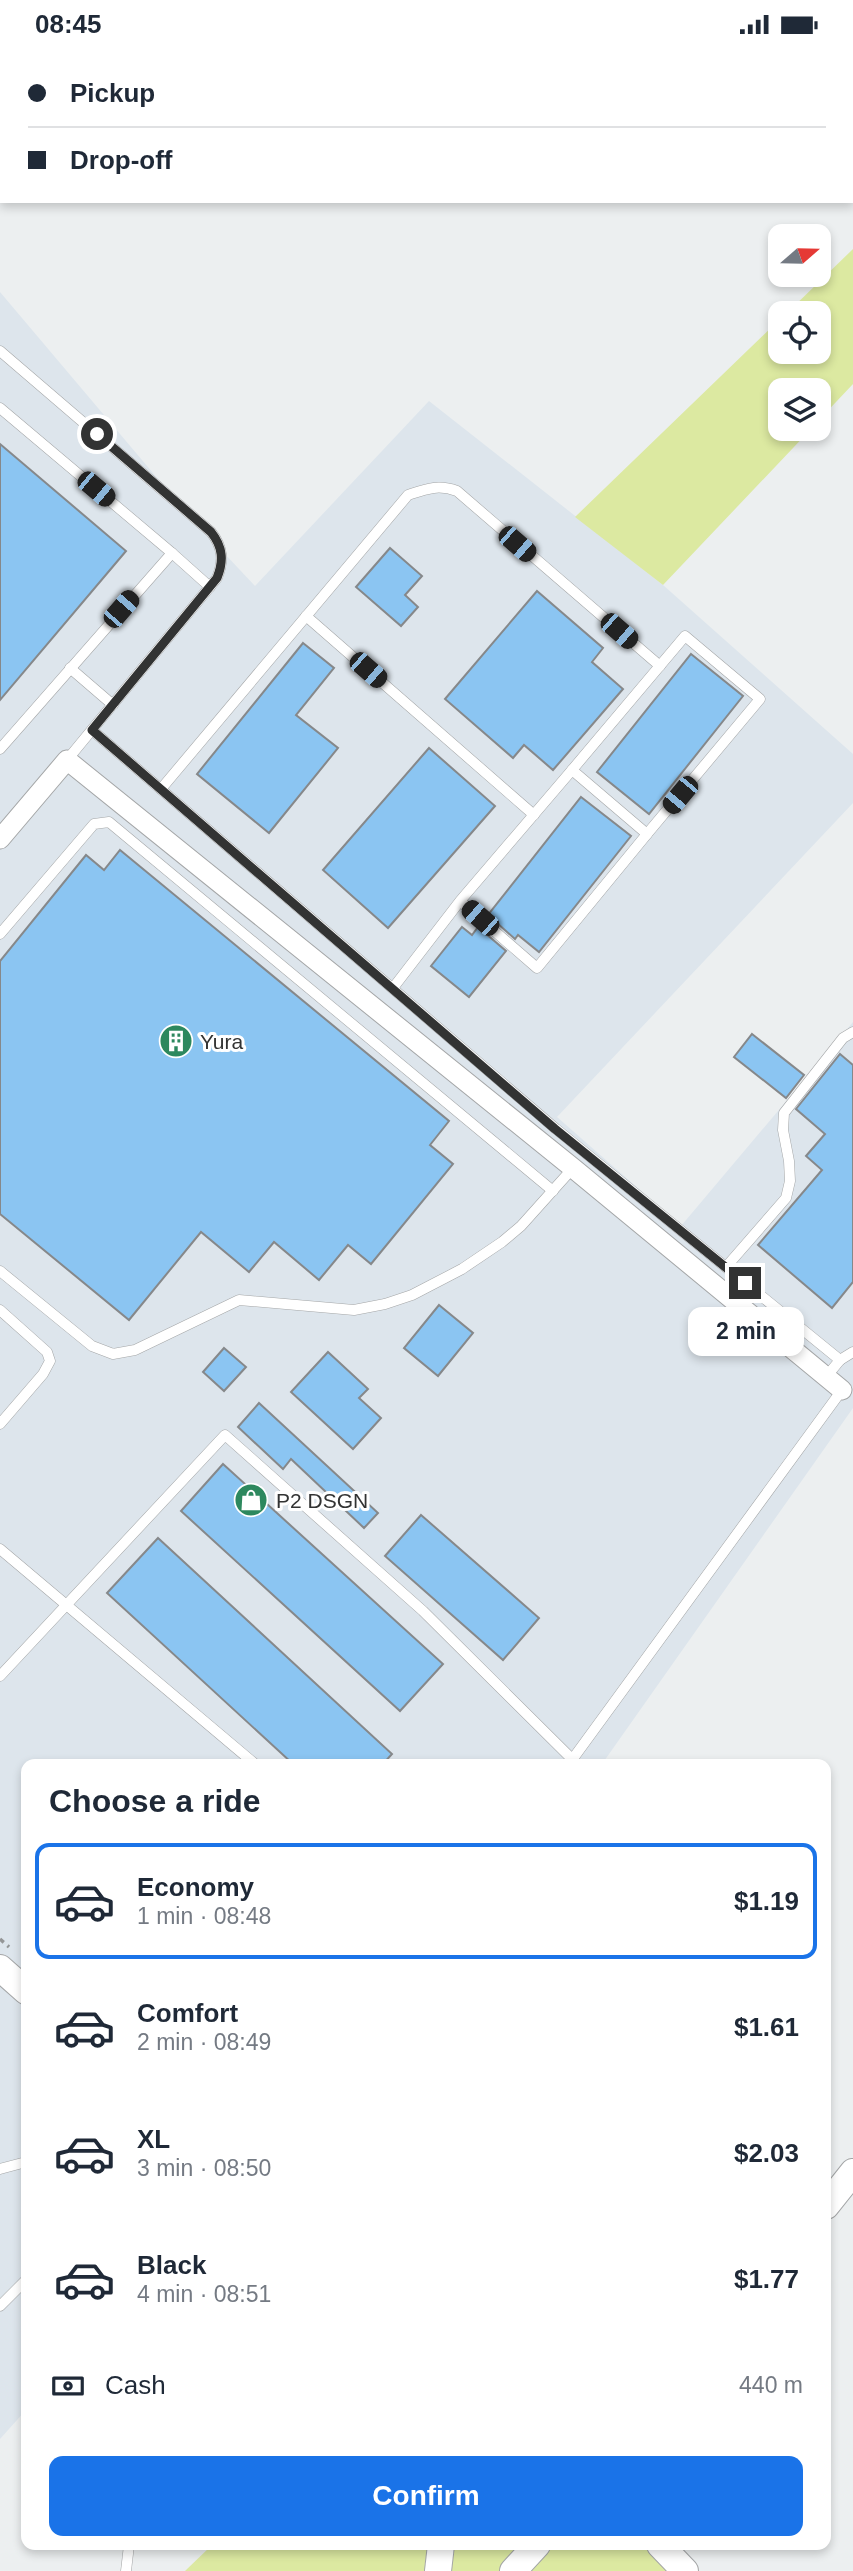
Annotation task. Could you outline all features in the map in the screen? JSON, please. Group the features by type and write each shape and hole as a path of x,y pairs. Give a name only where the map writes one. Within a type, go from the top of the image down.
{"main road":[{"path":"0,1968 21,1987"},
{"path":"831,2177 853,2159"},
{"path":"831,2200 853,2172"},
{"path":"438,2571 441,2550"},
{"path":"513,2571 532,2550"},
{"path":"665,2550 685,2571"}],"street":[{"path":"0,839 67,759 573,1168 842,1390"}],"lane":[{"path":"0,351 211,532 217,540 222,559 217,578 67,759"},
{"path":"0,408 210,587"},
{"path":"161,789 408,495 433,487 457,491 660,666"},
{"path":"0,749 172,553"},
{"path":"306,616 534,815"},
{"path":"393,988 460,901 685,636 760,699 537,968 460,901"},
{"path":"70,668 113,705"},
{"path":"92,730 555,1129 840,1360"},
{"path":"572,770 647,834"},
{"path":"0,935 94,824 108,822 553,1191"},
{"path":"726,1267 786,1198 789,1161 783,1130 784,1113 843,1038 853,1032"},
{"path":"0,1271 92,1346 113,1354 135,1350 239,1300 354,1310 412,1295 483,1257 520,1226 573,1168"},
{"path":"0,1310 47,1352 50,1361 43,1374 0,1424"},
{"path":"826,1377 840,1360 853,1352"},
{"path":"571,1759 842,1390"},
{"path":"0,1676 225,1435 433,1620 568,1759"},
{"path":"0,1549 249,1759"},
{"path":"0,2169 21,2163"},
{"path":"0,2307 21,2285"},
{"path":"126,2571 128,2550"}],"shaded area":[{"path":"0,292 191,518 255,586 429,401 663,585 853,754 853,803 557,1117 681,1226 853,1022 853,1408 606,1759 21,1759 21,2416 0,2439"}],"green space":[{"path":"853,249 853,384 831,407 831,378 768,378 768,441 800,441 663,585 575,517 768,331 768,364 831,364 831,301 799,301 814,287 831,287 831,270"},
{"path":"207,2550 528,2550 509,2571 185,2571"},
{"path":"539,2550 665,2550 685,2571 518,2571"}],"building":[{"path":"0,444 126,551 0,700"},
{"path":"390,548 422,576 405,595 418,607 401,626 356,587"},
{"path":"537,591 603,648 592,662 623,689 553,770 524,745 513,758 445,699"},
{"path":"303,643 334,668 296,715 338,748 269,833 197,774"},
{"path":"691,654 743,696 649,814 597,772"},
{"path":"429,748 495,806 388,928 323,870"},
{"path":"581,797 631,836 539,952 518,935 515,939 488,915"},
{"name":"Yura","path":"120,850 449,1121 430,1145 453,1164 371,1264 348,1245 319,1280 274,1242 249,1272 201,1232 129,1320 0,1214 0,961 86,855 104,870"},
{"path":"462,927 472,935 478,927 506,951 469,997 431,966"},
{"path":"752,1034 804,1075 786,1098 734,1057"},
{"path":"840,1054 853,1065 853,1282 832,1308 758,1245 822,1170 806,1156 825,1134 796,1109"},
{"path":"439,1305 473,1333 438,1376 404,1348"},
{"path":"224,1348 246,1367 224,1391 203,1372"},
{"path":"328,1352 368,1389 359,1398 381,1418 353,1449 291,1392"},
{"path":"259,1403 378,1513 364,1528 291,1459 283,1469 238,1427"},
{"path":"223,1464 443,1664 400,1711 181,1511"},
{"path":"421,1515 539,1618 503,1660 385,1556"},
{"path":"158,1538 392,1754 388,1759 288,1759 107,1593"}],"place":[{"name":"Yura","path":"176,1041"},
{"name":"P2 DSGN","path":"251,1500"}],"route":[{"path":"97,434 211,532 221,549 222,559 217,578 92,730 555,1129 745,1283"}]}
